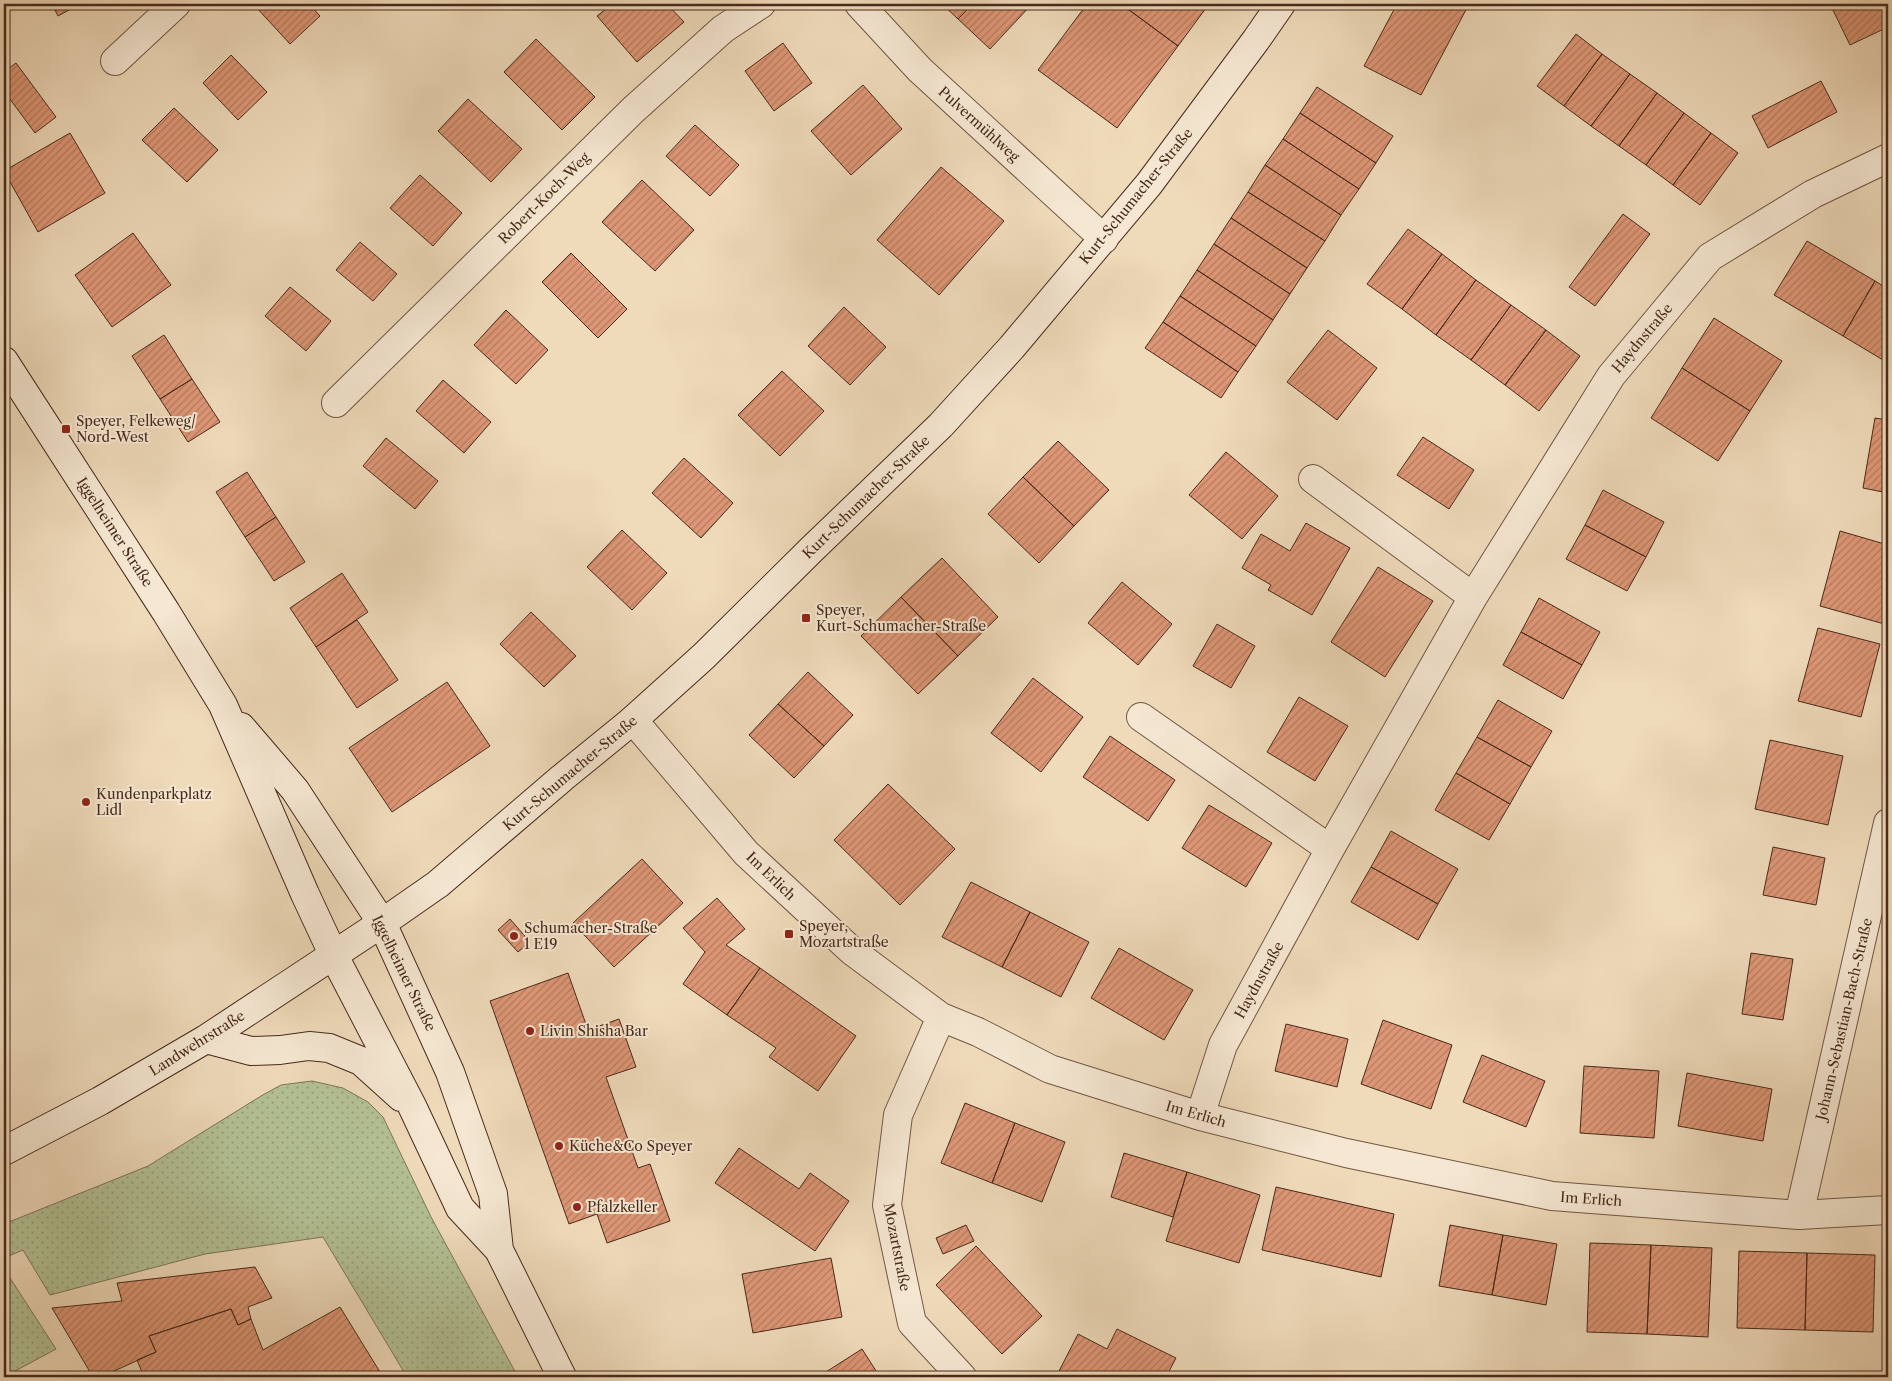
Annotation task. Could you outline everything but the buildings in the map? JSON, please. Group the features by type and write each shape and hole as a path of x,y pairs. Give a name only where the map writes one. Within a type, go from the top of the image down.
{"street":[{"path":"115,61 176,4"},
{"name":"Robert-Koch-Weg","path":"336,403 633,110 723,29 761,4"},
{"name":"Pulvermühlweg","path":"859,4 920,70 1104,238"},
{"name":"Kurt-Schumacher-Straße","path":"382,923 438,884 633,720 704,656 810,550 941,425 1012,347 1149,184 1256,40 1280,4"},
{"name":"Haydnstraße","path":"1200,1116 1223,1045 1330,849 1473,597 1611,376 1710,258 1813,194 1888,158"},
{"name":"Iggelheimer Straße","path":"4,360 166,612 223,705 305,894 412,1106 460,1208 500,1250 562,1377"},
{"path":"1313,479 1473,597"},
{"name":"Iggelheimer Straße","path":"223,705 295,790 382,923 450,1072 493,1194 500,1250"},
{"path":"1141,718 1330,849"},
{"name":"Im Erlich","path":"633,720 746,853 852,951 941,1017 978,1032 1050,1069 1200,1116 1346,1152 1552,1196 1799,1215 1888,1210"},
{"name":"Johann-Sebastian-Bach-Straße","path":"1799,1215 1888,823"},
{"name":"Landwehrstraße","path":"4,1151 100,1102 206,1039 382,923"},
{"name":"Mozartstraße","path":"941,1017 898,1115 886,1205 912,1323 962,1377"},
{"path":"206,1039 251,1051 309,1046 329,1048 361,1061 412,1106"}],"green space":[{"path":"312,1081 343,1088 368,1102 383,1117 431,1217 518,1377 407,1377 323,1237 205,1254 50,1295 23,1250 4,1258 4,1224 148,1166 281,1085"},
{"path":"10,1278 56,1349 4,1377 4,1281"}],"place":[{"name":"Speyer, Felkeweg/ Nord-West","path":"66,429"},
{"name":"Speyer, Kurt-Schumacher-Straße","path":"806,618"},
{"name":"Kundenparkplatz Lidl","path":"86,802"},
{"name":"Speyer, Mozartstraße","path":"789,934"},
{"name":"Schumacher-Straße 1 E19","path":"514,936"},
{"name":"Livin Shisha Bar","path":"530,1031"},
{"name":"Küche&Co Speyer","path":"559,1146"},
{"name":"Pfalzkeller","path":"577,1207"}]}
